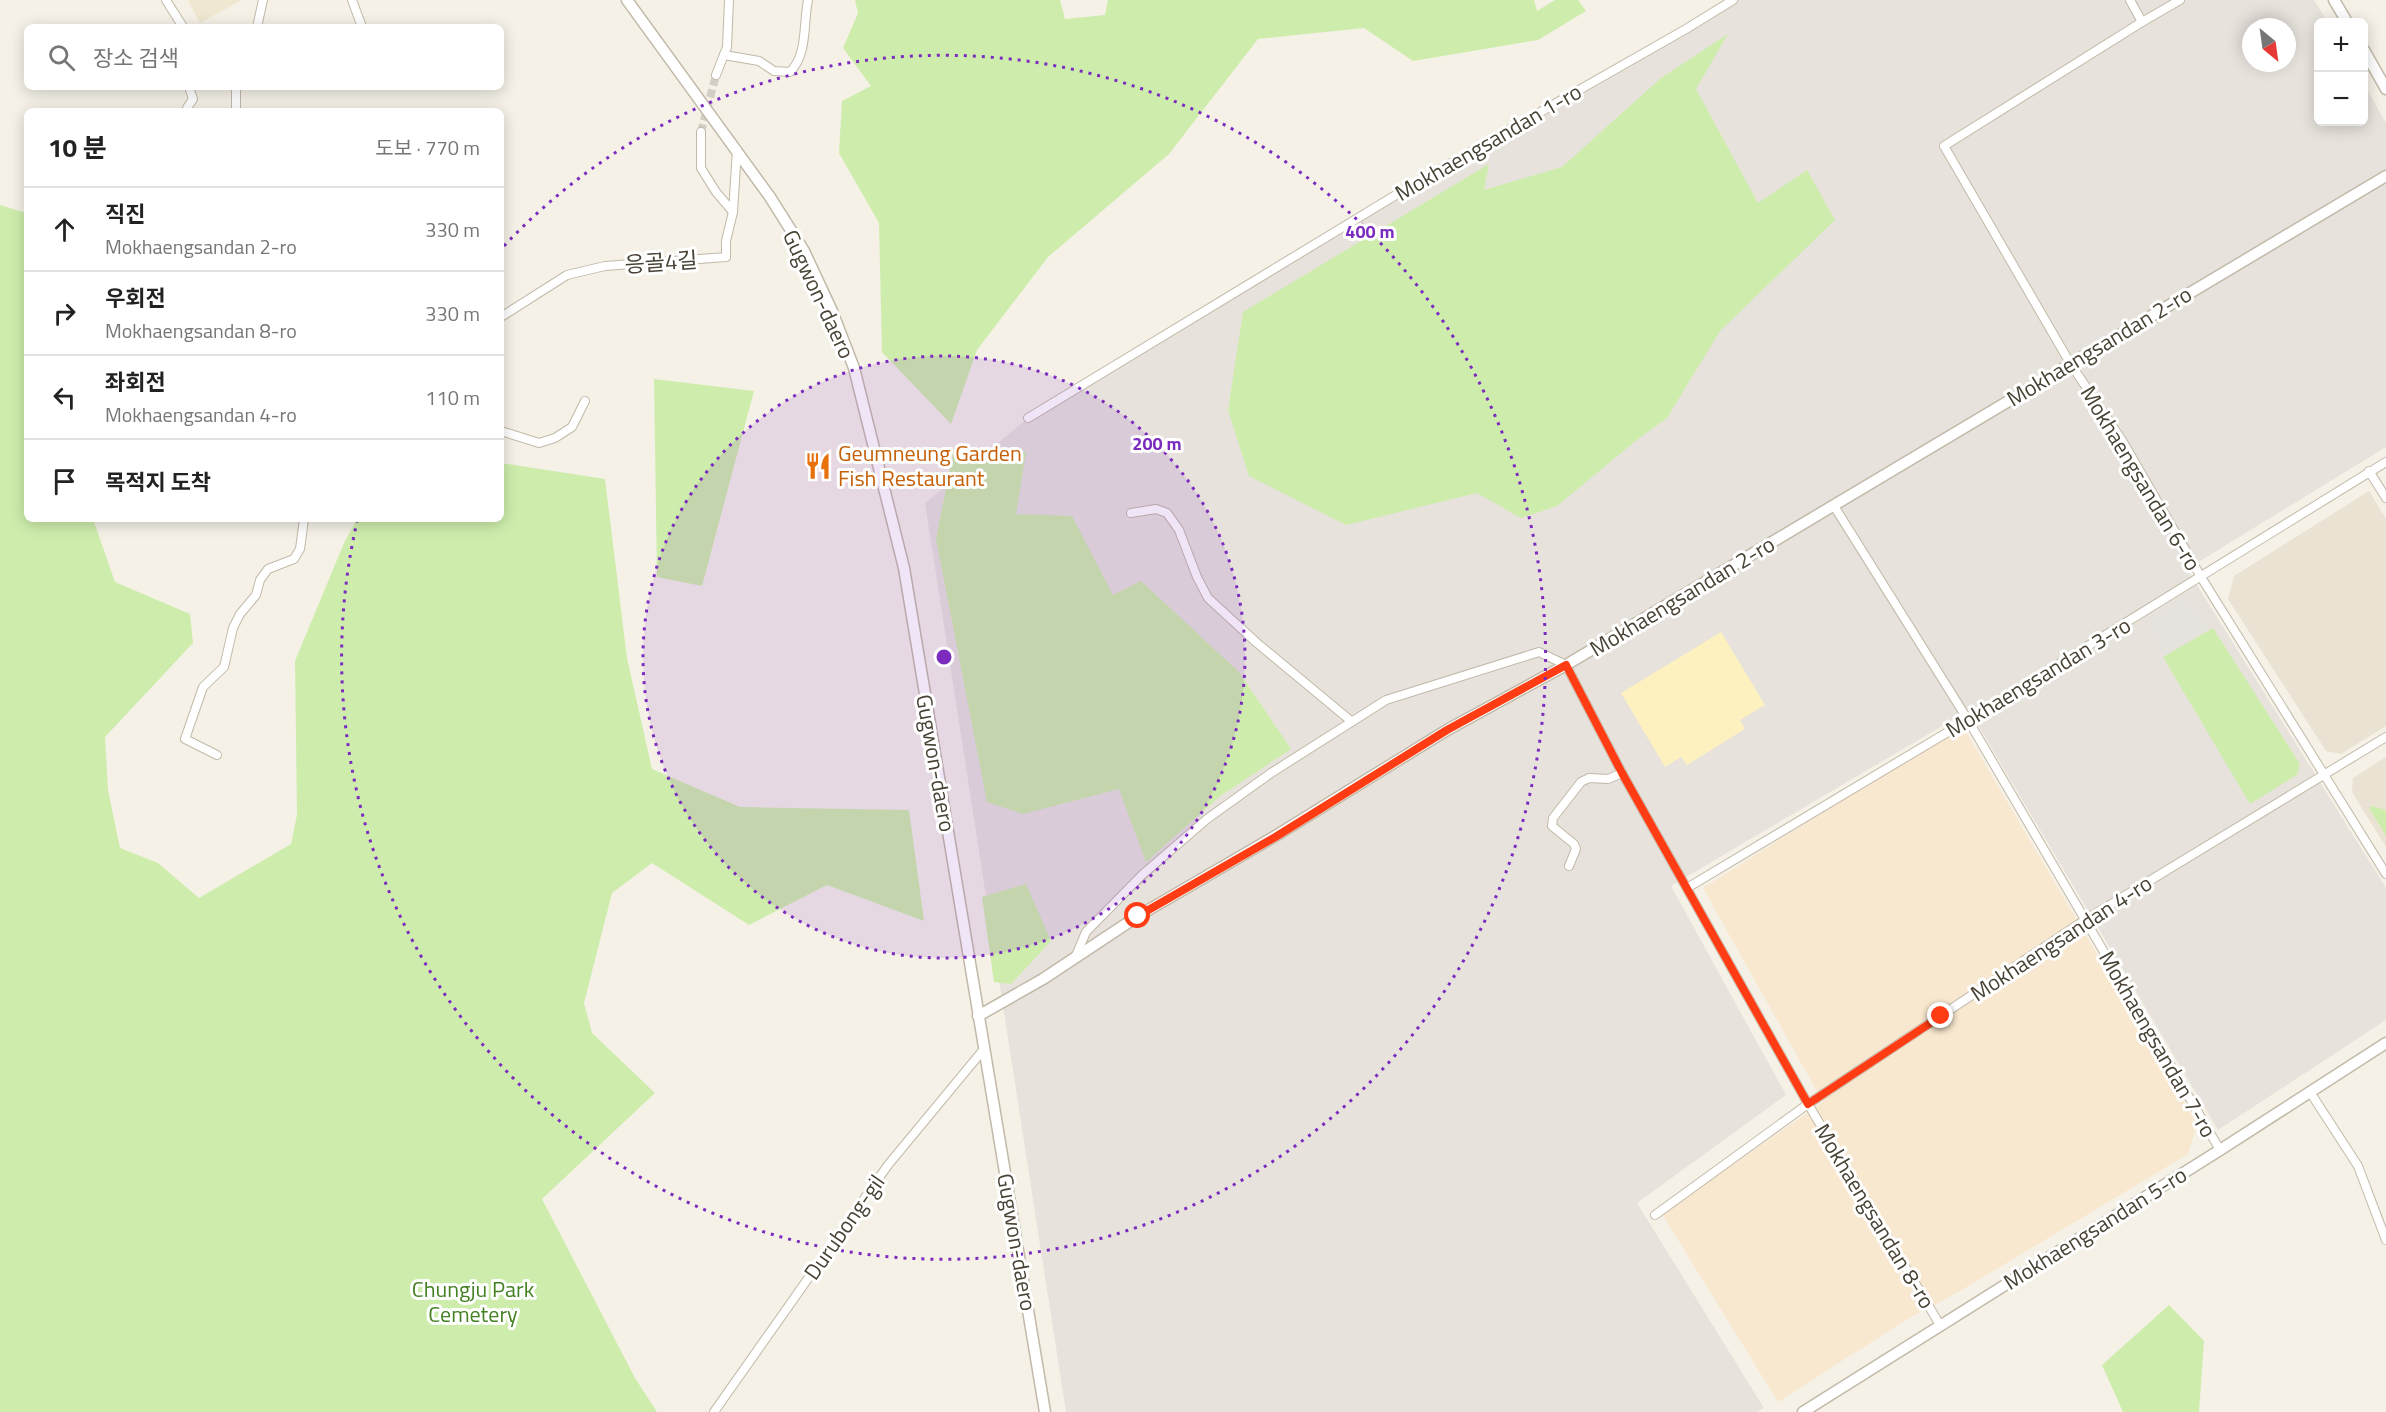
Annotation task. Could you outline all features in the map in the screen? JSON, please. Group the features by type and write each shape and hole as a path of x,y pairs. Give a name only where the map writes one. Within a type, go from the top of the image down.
{"street":[{"path":"166,0 181,24"},
{"path":"258,24 263,0"},
{"path":"352,0 361,24"},
{"name":"Gugwon-daero","path":"627,0 737,149 804,251 832,311 861,391 904,567 1045,1412"},
{"path":"716,75 727,47 729,0"},
{"path":"724,55 759,61 774,71 790,72 798,64 802,51 808,0"},
{"name":"Mokhaengsandan 1-ro","path":"1028,418 1414,184 1733,0"},
{"path":"2130,0 2142,22 2180,0"},
{"path":"2334,0 2345,18"},
{"name":"Mokhaengsandan 6-ro","path":"2142,22 1944,146 2070,363 2122,442 2201,577 2386,874"},
{"path":"2368,57 2386,89"},
{"path":"187,108 193,99 190,90"},
{"path":"236,90 236,108"},
{"path":"701,132 701,168 716,192 733,212"},
{"name":"응골4길","path":"504,315 567,275 605,266 726,256 726,240 733,212 737,149"},
{"name":"Mokhaengsandan 2-ro","path":"978,1016 1043,979 1138,916 1277,836 1447,730 1566,665 2386,176"},
{"path":"504,432 539,443 555,438 572,427 585,401"},
{"name":"Mokhaengsandan 3-ro","path":"1687,888 1968,720 2386,462"},
{"path":"2370,471 2386,498"},
{"name":"Mokhaengsandan 7-ro","path":"1834,506 1968,720 2220,1150"},
{"path":"1131,513 1156,509 1167,513 1179,530 1197,577 1208,598 1257,643 1351,722"},
{"path":"217,755 185,739 197,701 203,687 224,667 233,628 240,614 256,595 264,574 268,569 294,560 300,549 304,522"},
{"path":"1075,958 1086,932 1142,875 1207,819 1271,773 1386,700 1539,652 1566,665"},
{"name":"Mokhaengsandan 8-ro","path":"1566,665 1622,773 1808,1104 1940,1325"},
{"name":"Mokhaengsandan 4-ro","path":"1655,1215 1808,1104 2085,920 2386,737"},
{"path":"1569,866 1576,849 1574,844 1552,826 1553,818 1581,782 1589,778 1608,779 1622,773"},
{"name":"Mokhaengsandan 5-ro","path":"1803,1412 2220,1150 2386,1042"},
{"name":"Durubong-gil","path":"714,1412 888,1164 984,1049"},
{"path":"2310,1092 2358,1166 2385,1236"}],"shaded area":[{"path":"188,0 242,0 200,23"},
{"path":"1732,0 2314,0 2325,18 2314,18 2314,126 2368,126 2368,91 2386,123 2386,447 2187,569 2386,888 2386,1020 2218,1130 1969,710 1671,886 1786,1095 1637,1203 1764,1408 1757,1412 1066,1412 925,503 1028,418"},
{"path":"2369,491 2386,519 2386,726 2341,754 2326,751 2228,599 2234,576"},
{"path":"2182,598 2194,603 2209,628 2165,654 2145,621"},
{"path":"1962,725 2197,1124 2188,1154 1960,1291 1906,1320 1778,1402 1662,1214 1823,1102 1703,888"},
{"path":"2386,757 2386,847 2352,792 2353,778"}],"green space":[{"path":"855,0 1060,0 1065,19 1105,15 1108,0 1534,0 1537,11 1555,0 1578,0 1586,11 1538,40 1413,61 1364,28 1258,39 1169,154 1048,257 977,350 951,424 882,352 879,223 839,153 842,101 871,86 843,48 858,13"},
{"path":"1728,34 1696,89 1758,203 1807,170 1835,220 1720,331 1667,418 1557,506 1521,518 1477,493 1346,525 1249,476 1228,410 1243,312 1489,164 1484,190 1562,167 1661,78"},
{"name":"Chungju Park Cemetery","path":"0,205 24,211 24,522 94,522 115,582 190,614 193,643 105,737 108,790 120,848 158,863 199,898 291,844 297,815 295,661 344,543 355,522 504,522 504,463 605,479 627,658 652,769 740,807 909,810 924,921 827,885 749,925 652,863 612,893 584,1003 592,1033 655,1093 542,1199 635,1378 657,1412 0,1412"},
{"path":"654,379 754,391 702,586 657,577"},
{"path":"954,448 1026,452 1016,514 1072,516 1113,595 1141,581 1239,672 1291,749 1219,797 1146,862 1119,789 1023,814 987,802 936,539"},
{"path":"2213,628 2300,764 2297,775 2250,804 2163,657"},
{"path":"2372,806 2386,810 2386,836 2369,808"},
{"path":"1026,884 1051,941 1011,984 994,982 982,897"},
{"path":"2169,1305 2204,1341 2199,1412 2123,1412 2102,1365"}],"sand":[{"path":"1721,632 1765,705 1740,720 1745,729 1687,765 1681,757 1665,767 1621,693"}],"tunnel":[{"path":"701,132 716,75"}],"place":[{"name":"Geumneung Garden Fish Restaurant","path":"818,466"}],"route":[{"path":"1138,916 1277,836 1447,730 1566,665 1622,773 1808,1104 1941,1016"}]}
